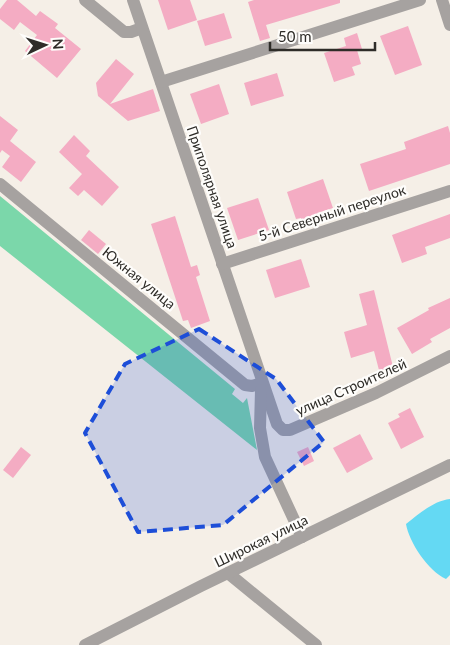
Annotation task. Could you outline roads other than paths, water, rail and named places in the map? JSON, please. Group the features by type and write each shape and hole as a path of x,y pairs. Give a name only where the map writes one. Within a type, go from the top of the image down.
{"street":[{"path":"85,0 124,32 131,32 142,28"},
{"name":"Приполярная улица","path":"133,0 262,383"},
{"path":"161,82 420,0"},
{"path":"442,0 450,24"},
{"name":"Южная улица","path":"0,184 245,385 252,386 262,383"},
{"name":"5-й Северный переулок","path":"222,264 450,191"},
{"name":"улица Строителей","path":"262,383 277,424 283,430 290,430 376,393 450,356"},
{"path":"262,383 260,428 265,457 302,537"},
{"name":"Широкая улица","path":"85,645 450,465"},
{"path":"228,573 316,645"}],"water":[{"path":"450,499 450,575 446,579 433,570 420,555 411,539 406,524 432,505"}]}
